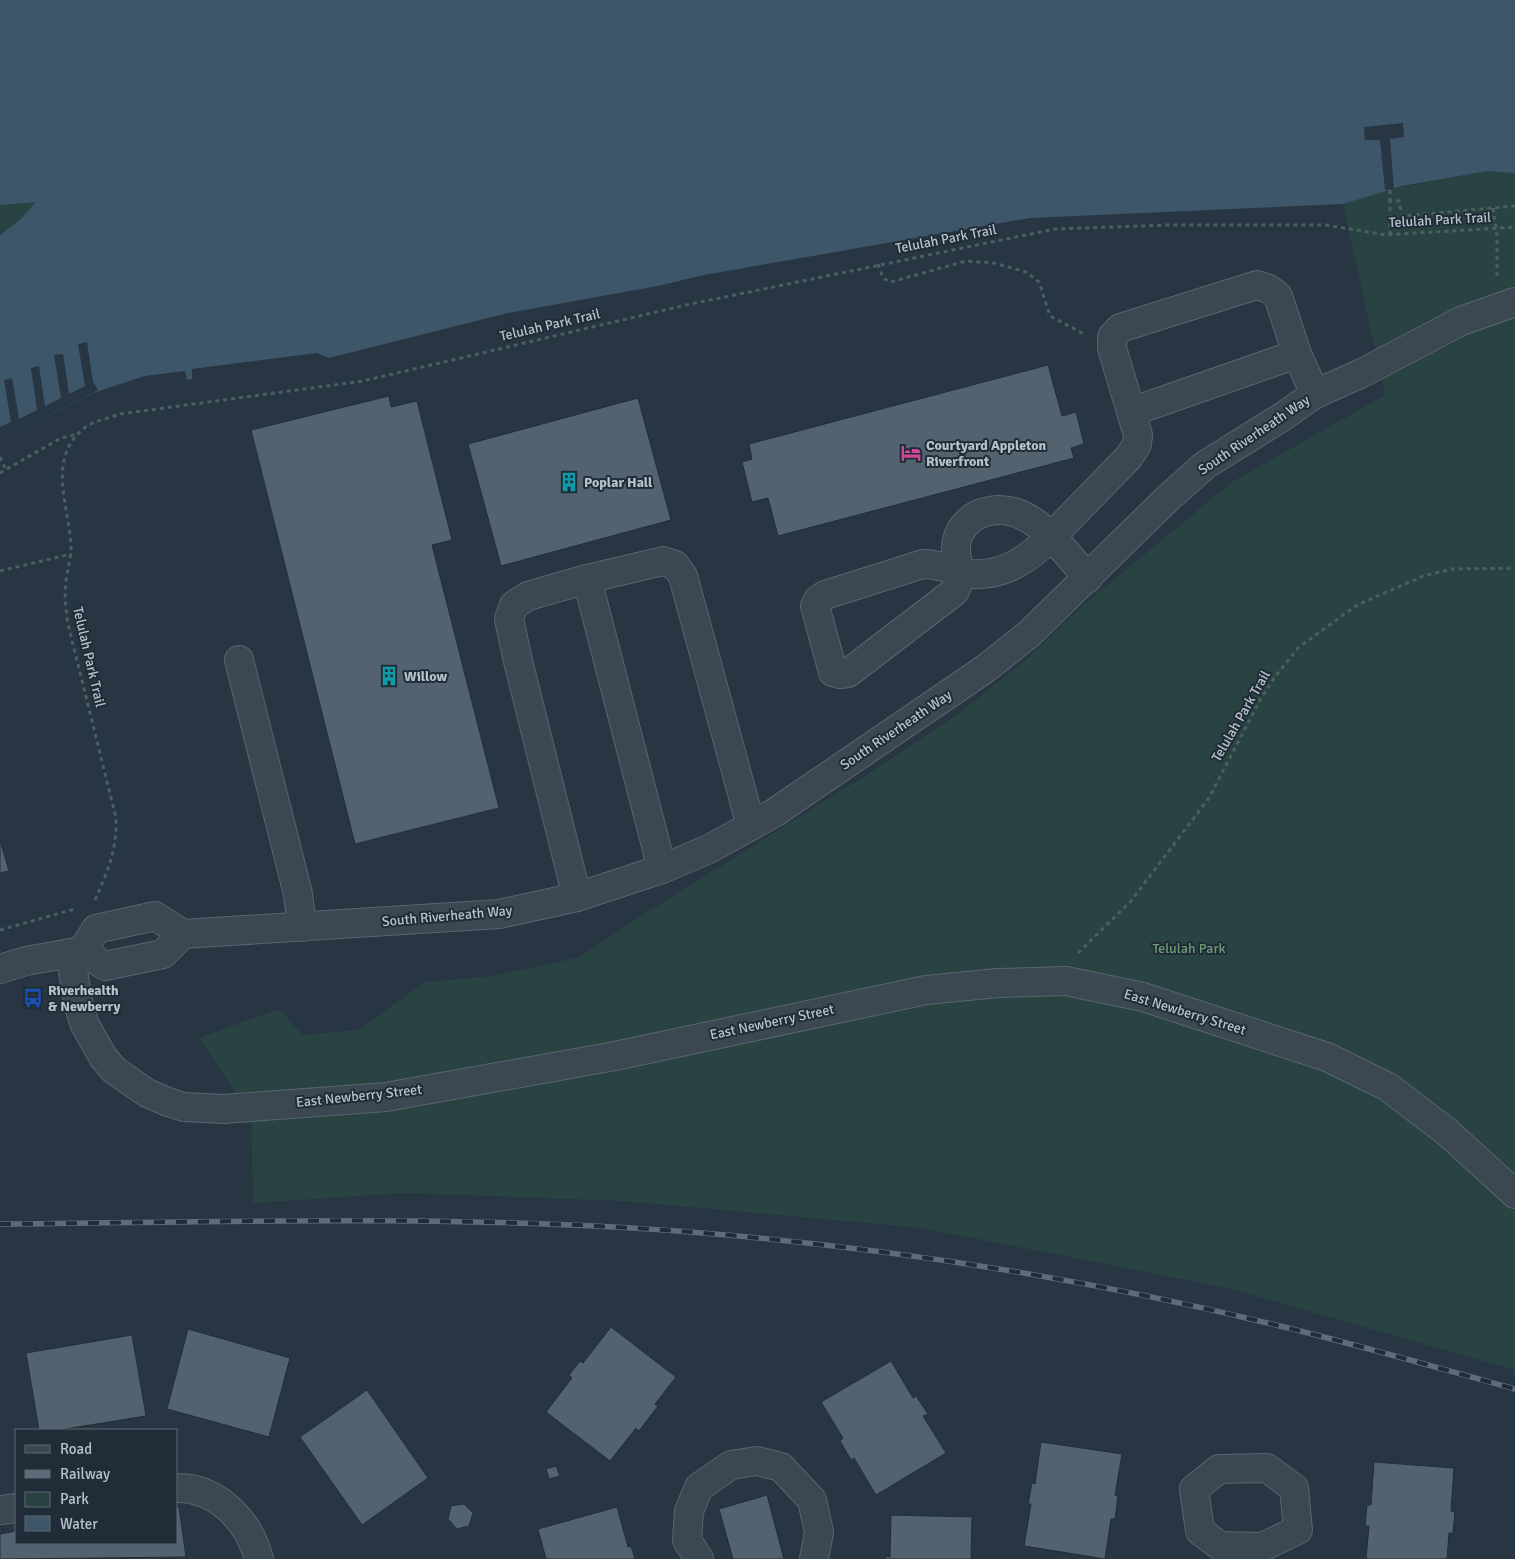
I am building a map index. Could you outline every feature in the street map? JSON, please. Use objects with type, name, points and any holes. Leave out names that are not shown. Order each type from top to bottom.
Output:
[{"type":"street","points":[[1088,578],[1051,537],[1032,520],[1017,512],[1004,509],[979,514],[965,525],[956,541],[960,570],[959,584],[954,592],[848,673],[840,674],[833,672],[815,606],[818,600],[825,594],[923,564],[935,564],[960,570],[972,574],[994,572],[1014,566],[1031,556],[1051,537],[1129,456],[1137,444],[1138,436],[1112,348],[1112,337],[1120,328],[1258,285],[1269,289],[1278,296],[1297,354],[1315,394]]},
{"type":"street","name":"South Riverheath Way","points":[[183,934],[499,914],[577,898],[662,869],[709,849],[774,814],[986,669],[1029,634],[1167,499],[1205,465],[1315,394],[1362,373],[1461,321],[1515,302]]},
{"type":"street","points":[[1131,412],[1297,354]]},
{"type":"street","points":[[577,898],[518,662],[509,618],[514,605],[528,596],[587,579],[663,561],[675,565],[683,576],[751,826]]},
{"type":"street","points":[[587,579],[662,869]]},
{"type":"street","points":[[239,660],[298,894],[302,927]]},
{"type":"street","points":[[0,969],[76,952],[96,928],[155,916],[183,934],[164,954],[105,966],[76,952]]},
{"type":"street","name":"East Newberry Street","points":[[76,952],[79,1007],[85,1025],[103,1057],[114,1070],[147,1093],[168,1102],[184,1107],[224,1109],[386,1096],[615,1056],[926,990],[1066,981],[1143,997],[1327,1057],[1388,1087],[1447,1132],[1515,1194]]},
{"type":"street","points":[[699,1559],[687,1540],[689,1511],[699,1487],[730,1465],[757,1461],[781,1467],[812,1500],[819,1532],[814,1559]]},
{"type":"street","points":[[178,1488],[185,1487],[219,1499],[241,1520],[257,1549],[259,1559]]},
{"type":"street","points":[[0,1510],[15,1508]]},
{"type":"path","points":[[1390,190],[1390,235]]},
{"type":"path","points":[[1390,200],[1399,201],[1402,216],[1515,206]]},
{"type":"path","points":[[1493,208],[1496,228],[1496,261]]},
{"type":"path","name":"Telulah Park Trail","points":[[92,905],[112,860],[117,839],[116,818],[68,624],[65,598],[71,554],[65,511],[63,462],[70,445],[88,425],[120,414],[362,381],[686,305],[1055,228],[1326,224],[1390,235],[1515,226]]},
{"type":"path","points":[[878,264],[883,278],[891,282],[966,261],[994,263],[1026,272],[1039,282],[1050,316],[1112,348]]},
{"type":"path","points":[[0,473],[60,438],[79,434]]},
{"type":"path","points":[[0,457],[6,470]]},
{"type":"path","points":[[0,571],[71,554]]},
{"type":"path","name":"Telulah Park Trail","points":[[1074,957],[1131,900],[1208,798],[1253,712],[1277,674],[1299,647],[1357,605],[1423,576],[1452,569],[1515,568]]},
{"type":"path","points":[[0,930],[78,908]]},
{"type":"green space","name":"Telulah Park","points":[[1488,171],[1515,173],[1515,1370],[1232,1289],[922,1228],[622,1201],[405,1193],[253,1203],[251,1115],[199,1038],[279,1009],[303,1035],[358,1030],[425,982],[493,976],[580,957],[633,921],[871,772],[951,719],[1021,664],[1081,607],[1232,482],[1385,395],[1343,204],[1385,190]]},
{"type":"green space","points":[[59,197],[0,247],[0,205]]},
{"type":"water","points":[[0,0],[1515,0],[1515,173],[1488,171],[1402,186],[1343,204],[1030,218],[704,275],[658,286],[508,313],[329,358],[317,353],[192,369],[192,379],[187,380],[185,371],[145,376],[93,393],[0,440],[0,235],[20,220],[36,202],[0,205]]},
{"type":"pier","points":[[1403,123],[1404,137],[1390,139],[1394,189],[1385,190],[1380,140],[1365,140],[1364,127]]},
{"type":"pier","points":[[87,342],[93,382],[98,390],[0,440],[0,427],[11,422],[4,380],[12,378],[19,419],[37,410],[31,368],[39,366],[45,406],[61,398],[54,355],[63,354],[69,394],[85,386],[78,344]]},
{"type":"building","name":"Courtyard Appleton Riverfront","points":[[1048,365],[1062,416],[1076,412],[1084,444],[1071,448],[1074,458],[778,536],[768,498],[752,502],[742,462],[752,459],[749,444]]},
{"type":"building","name":"Willow","points":[[389,396],[391,407],[417,401],[452,540],[432,545],[499,808],[355,844],[251,430]]},
{"type":"building","name":"Poplar Hall","points":[[638,398],[671,520],[501,566],[468,444]]},
{"type":"building","points":[[0,840],[9,871],[0,873]]},
{"type":"building","points":[[611,1327],[676,1377],[655,1404],[658,1406],[639,1431],[636,1428],[610,1461],[546,1412],[572,1378],[569,1375],[580,1361],[583,1363]]},
{"type":"building","points":[[188,1329],[290,1358],[269,1437],[167,1409]]},
{"type":"building","points":[[132,1335],[146,1416],[65,1429],[39,1429],[26,1353]]},
{"type":"building","points":[[891,1361],[913,1398],[916,1396],[928,1414],[923,1416],[946,1453],[876,1495],[854,1458],[851,1460],[840,1441],[843,1438],[821,1402]]},
{"type":"building","points":[[367,1390],[428,1478],[362,1525],[300,1437]]},
{"type":"building","points":[[1041,1442],[1122,1454],[1115,1495],[1118,1496],[1115,1519],[1111,1519],[1105,1559],[1024,1546],[1031,1504],[1028,1504],[1032,1483],[1035,1484]]},
{"type":"building","points":[[1374,1462],[1454,1468],[1451,1511],[1455,1512],[1453,1533],[1449,1533],[1447,1559],[1366,1559],[1369,1526],[1365,1526],[1367,1505],[1371,1505]]},
{"type":"building","points":[[556,1466],[560,1476],[549,1479],[546,1469]]},
{"type":"building","points":[[767,1495],[784,1559],[733,1559],[719,1509]]},
{"type":"building","points":[[464,1504],[473,1513],[469,1526],[457,1529],[448,1519],[451,1506]]},
{"type":"building","points":[[178,1507],[186,1557],[0,1559],[0,1534],[15,1531],[15,1544],[178,1544]]},
{"type":"building","points":[[617,1507],[628,1547],[631,1546],[635,1559],[546,1559],[538,1529]]},
{"type":"building","points":[[891,1515],[972,1517],[971,1558],[975,1559],[886,1559],[886,1556],[890,1557]]},
{"type":"railway","points":[[0,1224],[277,1221],[554,1224],[646,1229],[807,1243],[945,1261],[1082,1283],[1217,1311],[1313,1334],[1515,1389]]},
{"type":"place","name":"Courtyard Appleton Riverfront","points":[[911,453]]},
{"type":"place","name":"Poplar Hall","points":[[569,482]]},
{"type":"place","name":"Willow","points":[[389,676]]},
{"type":"place","name":"Riverhealth & Newberry","points":[[33,998]]}]
